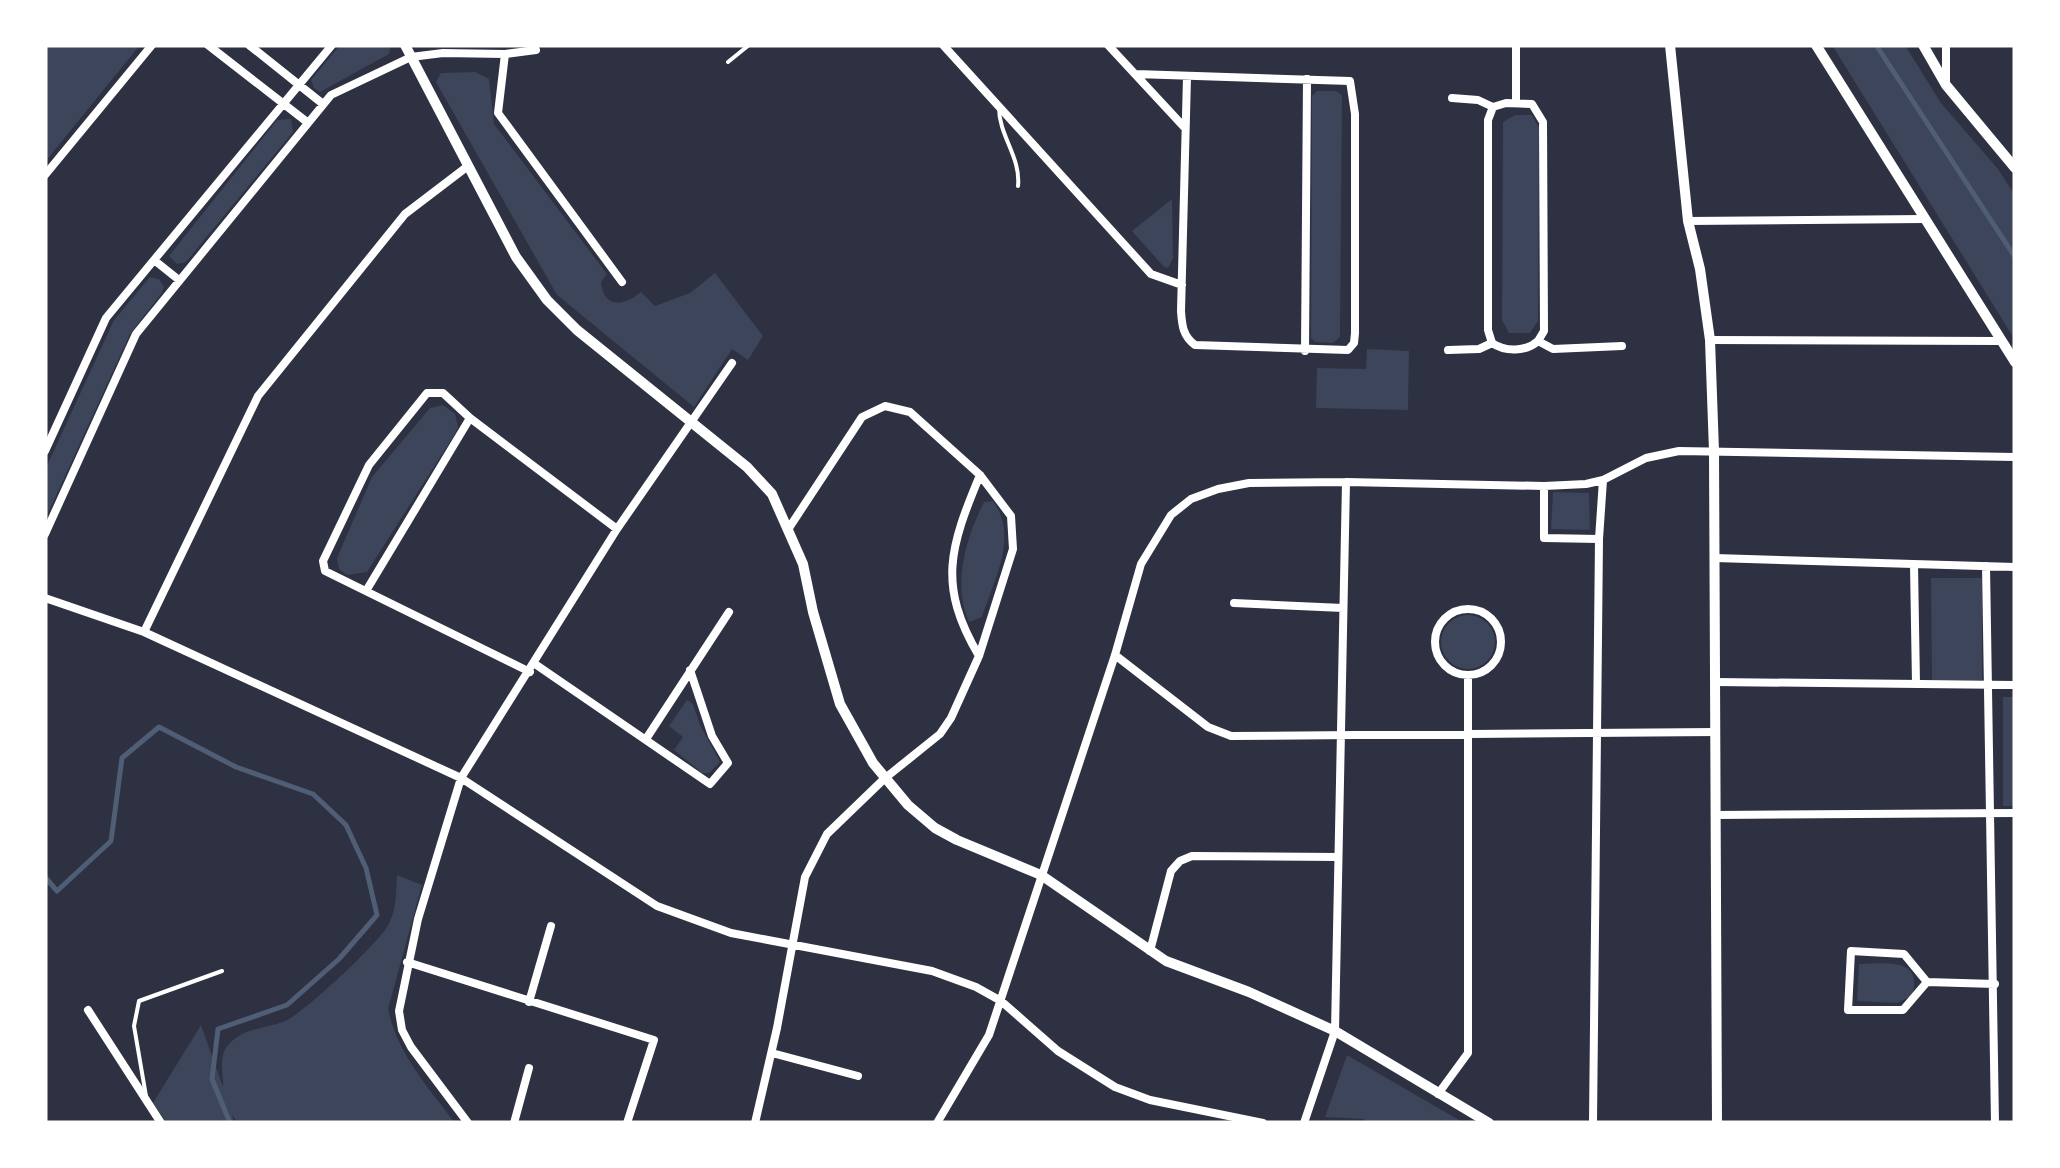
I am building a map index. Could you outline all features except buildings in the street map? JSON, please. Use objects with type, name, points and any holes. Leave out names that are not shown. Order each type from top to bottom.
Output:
[{"type":"street","points":[[45,175],[152,45]]},
{"type":"street","points":[[208,45],[308,122]]},
{"type":"street","points":[[250,45],[322,104]]},
{"type":"street","points":[[45,451],[106,318],[332,45]]},
{"type":"street","points":[[405,45],[516,257],[547,300],[576,330],[692,420],[760,480],[790,528],[803,564],[840,704],[884,779],[908,805],[935,828],[1041,875],[1150,952],[1182,969],[1249,992],[1335,1031],[1489,1123]]},
{"type":"street","points":[[942,45],[1151,274],[1182,285]]},
{"type":"street","points":[[1108,45],[1185,128]]},
{"type":"street","points":[[1118,45],[1118,56]]},
{"type":"street","points":[[1516,45],[1516,102]]},
{"type":"street","points":[[1670,45],[1688,221],[1700,269],[1710,340],[1715,558],[1717,1123]]},
{"type":"street","points":[[1816,45],[2015,362]]},
{"type":"street","points":[[1923,45],[1946,86],[2015,168]]},
{"type":"street","points":[[1946,45],[1946,86]]},
{"type":"street","points":[[45,534],[136,334],[331,95],[411,57],[536,50]]},
{"type":"street","points":[[505,54],[498,113],[622,282]]},
{"type":"street","points":[[1136,74],[1350,81],[1355,114],[1355,333],[1348,350],[1194,345],[1187,340],[1182,328],[1187,77]]},
{"type":"street","points":[[1305,351],[1307,79]]},
{"type":"street","points":[[1452,98],[1478,100],[1493,107],[1516,102],[1532,104],[1543,122],[1544,331],[1538,342],[1527,348],[1501,348],[1492,343],[1488,330],[1488,120],[1493,107]]},
{"type":"street","points":[[144,632],[258,396],[405,214],[468,166]]},
{"type":"street","points":[[1688,221],[1925,219]]},
{"type":"street","points":[[154,260],[179,280]]},
{"type":"street","points":[[1710,340],[2002,341]]},
{"type":"street","points":[[1538,342],[1553,349],[1622,346]]},
{"type":"street","points":[[1448,350],[1479,349],[1492,343]]},
{"type":"street","points":[[468,1123],[410,1047],[399,1011],[407,962],[461,778],[618,529],[732,363]]},
{"type":"street","points":[[618,529],[470,418],[443,392],[427,393],[368,465],[322,567],[325,572],[533,668],[646,738],[710,784],[728,763],[712,736],[690,670]]},
{"type":"street","points":[[755,1123],[805,877],[827,834],[884,779],[940,734],[951,718],[979,656],[1014,538],[1006,507],[980,475],[910,412],[894,406],[876,407],[862,417],[790,528]]},
{"type":"street","points":[[366,591],[470,418]]},
{"type":"street","points":[[937,1123],[989,1035],[1141,564],[1171,515],[1191,499],[1218,488],[1249,483],[1544,486],[1604,480],[1631,464],[1661,454],[2015,458]]},
{"type":"street","points":[[979,656],[961,626],[951,578],[958,528],[980,475]]},
{"type":"street","points":[[1593,1123],[1599,539],[1604,480]]},
{"type":"street","points":[[1304,1123],[1335,1031],[1346,482]]},
{"type":"street","points":[[1544,486],[1544,538],[1599,539]]},
{"type":"street","points":[[1715,558],[2015,567]]},
{"type":"street","points":[[1914,565],[1916,684]]},
{"type":"street","points":[[1986,566],[1995,1123]]},
{"type":"street","points":[[45,598],[144,632],[461,778],[657,906],[732,933],[932,970],[1000,1001],[1058,1051],[1114,1087],[1150,1100],[1264,1123]]},
{"type":"street","points":[[1234,603],[1343,608]]},
{"type":"street","points":[[1469,608],[1490,617],[1501,636],[1501,648],[1489,668],[1468,675],[1456,673],[1439,658],[1435,636],[1447,616],[1469,608]]},
{"type":"street","points":[[646,738],[729,612]]},
{"type":"street","points":[[1115,654],[1216,732],[1238,736],[1716,732]]},
{"type":"street","points":[[1438,1094],[1468,1052],[1468,675]]},
{"type":"street","points":[[1716,682],[2015,685]]},
{"type":"street","points":[[1716,815],[2015,814]]},
{"type":"street","points":[[1150,952],[1171,871],[1180,861],[1192,856],[1338,858]]},
{"type":"street","points":[[529,1002],[552,926]]},
{"type":"street","points":[[1927,982],[1903,1010],[1848,1010],[1851,952],[1904,954],[1927,982],[1994,984]]},
{"type":"street","points":[[407,962],[654,1040],[627,1123]]},
{"type":"street","points":[[88,1010],[161,1123]]},
{"type":"street","points":[[772,1053],[858,1076]]},
{"type":"street","points":[[514,1123],[529,1068]]},
{"type":"lane","points":[[728,62],[750,45]]},
{"type":"lane","points":[[999,108],[1002,130],[1019,169],[1018,186]]},
{"type":"lane","points":[[146,1099],[134,1026],[139,1001],[222,971]]},
{"type":"shaded area","points":[[45,45],[140,45],[45,162]]},
{"type":"shaded area","points":[[340,45],[391,45],[389,54],[320,92],[311,80]]},
{"type":"shaded area","points":[[1832,45],[1905,45],[1941,103],[1998,169],[2015,195],[2015,340]]},
{"type":"shaded area","points":[[475,72],[489,79],[494,124],[607,274],[601,282],[610,301],[628,300],[641,292],[655,306],[690,293],[715,273],[763,336],[748,360],[732,349],[694,407],[557,295],[436,82],[441,73]]},
{"type":"shaded area","points":[[1317,91],[1336,91],[1342,95],[1340,337],[1333,343],[1315,342],[1311,338],[1312,96]]},
{"type":"shaded area","points":[[1515,115],[1532,115],[1539,128],[1538,321],[1530,333],[1509,333],[1502,320],[1503,122]]},
{"type":"shaded area","points":[[291,119],[293,132],[186,262],[177,264],[169,256],[277,120]]},
{"type":"shaded area","points":[[1172,199],[1173,258],[1168,268],[1132,231]]},
{"type":"shaded area","points":[[150,277],[159,279],[164,287],[161,294],[130,334],[45,520],[45,470],[114,320]]},
{"type":"shaded area","points":[[1367,349],[1409,351],[1408,410],[1316,408],[1317,368],[1366,369]]},
{"type":"shaded area","points":[[443,405],[455,414],[458,427],[453,437],[367,572],[347,575],[339,569],[337,558],[372,477],[430,408]]},
{"type":"shaded area","points":[[1553,492],[1589,493],[1590,530],[1551,529]]},
{"type":"shaded area","points":[[993,501],[1004,529],[1002,559],[982,617],[969,622],[962,592],[963,561],[984,502]]},
{"type":"shaded area","points":[[1931,578],[1982,578],[1982,680],[1932,680]]},
{"type":"shaded area","points":[[1468,615],[1487,623],[1495,642],[1487,661],[1468,669],[1449,661],[1441,642],[1449,623]]},
{"type":"shaded area","points":[[2003,697],[2015,697],[2015,806],[2003,806]]},
{"type":"shaded area","points":[[687,700],[693,704],[720,762],[709,773],[702,773],[674,750],[683,737],[669,726]]},
{"type":"shaded area","points":[[397,875],[422,885],[388,1009],[406,1056],[455,1123],[238,1123],[232,1115],[234,1123],[167,1123],[153,1103],[201,1025],[223,1087],[222,1059],[229,1044],[242,1034],[294,1015],[339,978],[380,936],[393,915]]},
{"type":"shaded area","points":[[1859,964],[1907,968],[1914,983],[1912,996],[1897,1003],[1857,1001]]},
{"type":"shaded area","points":[[1347,1055],[1464,1123],[1371,1123],[1325,1117]]},
{"type":"waterway","points":[[1876,45],[2015,257]]},
{"type":"waterway","points":[[45,877],[57,891],[111,841],[122,758],[159,727],[236,767],[313,794],[346,825],[366,868],[377,915],[339,959],[287,1005],[218,1029],[212,1079],[230,1123]]}]
